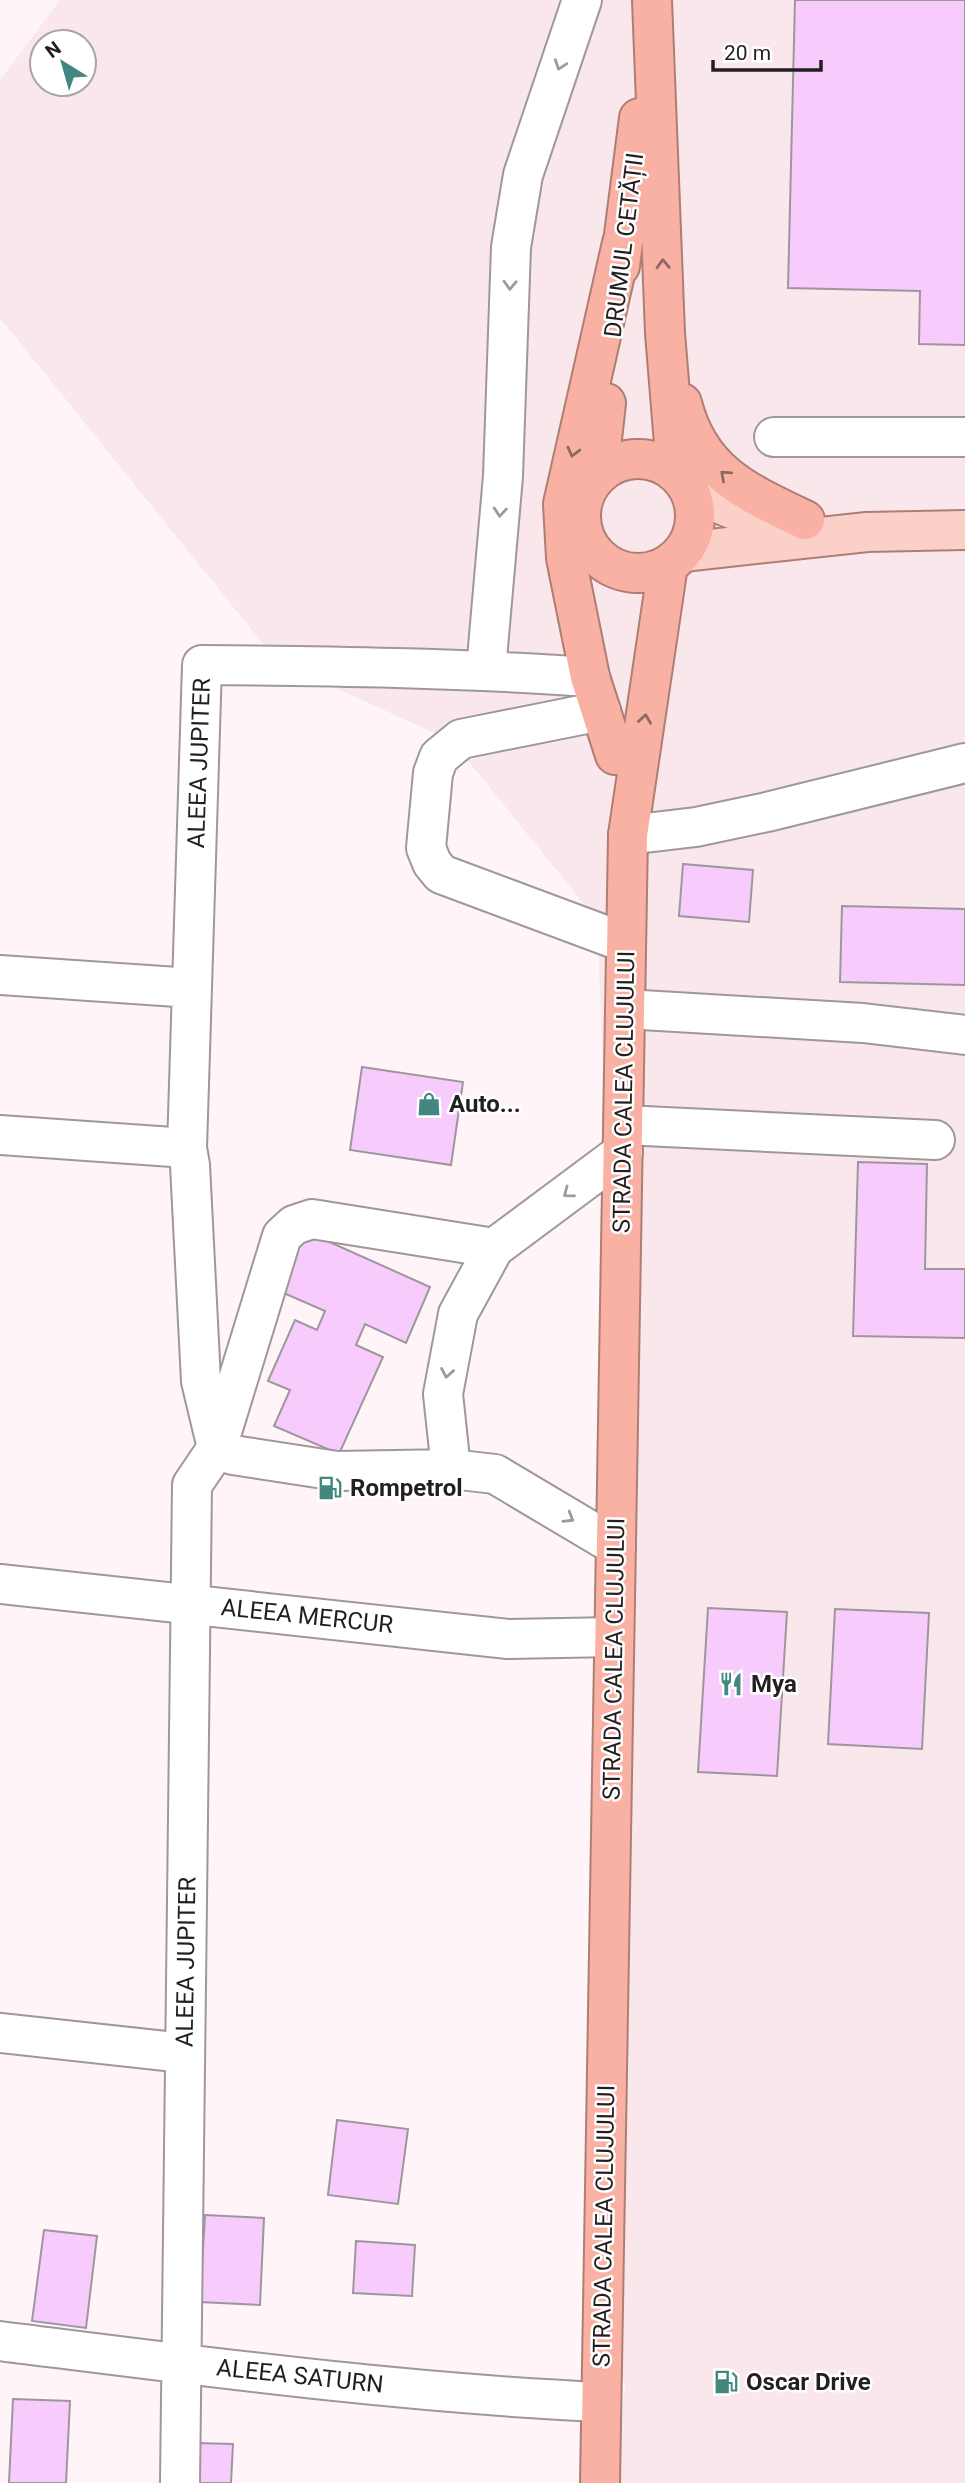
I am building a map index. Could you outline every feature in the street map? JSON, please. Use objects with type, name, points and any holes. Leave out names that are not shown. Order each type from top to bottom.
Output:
[{"type":"highway","name":"DRUMUL CETĂȚII","points":[[598,475],[622,243],[653,7]]},
{"type":"highway","name":"DRUMUL CETĂȚII","points":[[653,7],[665,333],[676,456],[685,484]]},
{"type":"highway","points":[[615,755],[596,694],[566,558],[563,504],[622,243]]},
{"type":"highway","points":[[665,333],[691,429],[708,457],[735,484],[805,520]]},
{"type":"highway","points":[[646,459],[658,461],[685,484],[696,507],[696,523],[692,538],[676,559],[658,570],[634,573],[612,567],[594,552],[581,522],[582,505],[588,489],[598,475],[620,461],[646,459]]},
{"type":"highway","name":"STRADA CALEA CLUJULUI","points":[[594,552],[615,755],[628,835]]},
{"type":"highway","name":"STRADA CALEA CLUJULUI","points":[[600,2483],[628,835],[676,559]]},
{"type":"main road","points":[[685,484],[734,510],[867,532]]},
{"type":"main road","points":[[676,559],[867,532],[965,530]]},
{"type":"street","points":[[486,670],[503,476],[512,247],[523,175],[582,0]]},
{"type":"street","points":[[774,437],[965,437]]},
{"type":"street","name":"ALEEA JUPITER","points":[[217,1448],[201,1381],[188,1156],[202,665],[486,670],[596,694]]},
{"type":"street","points":[[596,694],[461,739],[439,757],[433,773],[426,848],[432,863],[441,874],[626,943]]},
{"type":"street","points":[[628,835],[696,827],[755,815],[965,763]]},
{"type":"street","points":[[0,975],[192,988]]},
{"type":"street","points":[[625,1009],[863,1023],[965,1035]]},
{"type":"street","points":[[0,1135],[188,1156]]},
{"type":"street","points":[[451,1469],[443,1394],[458,1314],[494,1248],[623,1138],[935,1140]]},
{"type":"street","name":"ALEEA JUPITER","points":[[180,2483],[192,1485],[217,1448],[282,1236],[294,1225],[312,1219],[494,1248]]},
{"type":"street","points":[[217,1448],[233,1455],[337,1471],[451,1469],[495,1474],[616,1545]]},
{"type":"street","name":"ALEEA MERCUR","points":[[0,1584],[508,1639],[614,1637]]},
{"type":"street","points":[[0,2033],[184,2053]]},
{"type":"street","name":"ALEEA SATURN","points":[[0,2341],[512,2398],[601,2402]]},
{"type":"shaded area","points":[[60,0],[965,0],[965,2483],[608,2483],[625,2388],[601,2220],[634,1153],[603,1066],[597,920],[452,741],[333,687],[293,681],[0,318],[0,80],[28,43],[28,98],[98,98],[98,28],[39,28]]},
{"type":"building","points":[[795,0],[965,0],[965,345],[919,344],[920,291],[788,288]]},
{"type":"building","points":[[683,864],[753,870],[749,922],[679,916]]},
{"type":"building","points":[[842,906],[965,909],[965,985],[840,982]]},
{"type":"building","points":[[362,1067],[463,1082],[451,1165],[350,1150]]},
{"type":"building","points":[[858,1162],[927,1164],[925,1269],[965,1269],[965,1338],[853,1336]]},
{"type":"building","points":[[305,1231],[430,1287],[406,1343],[365,1324],[356,1345],[383,1357],[339,1454],[274,1426],[290,1390],[268,1381],[295,1320],[317,1330],[325,1311],[279,1291]]},
{"type":"building","points":[[708,1608],[787,1612],[777,1776],[698,1772]]},
{"type":"building","points":[[835,1609],[929,1613],[922,1749],[828,1744]]},
{"type":"building","points":[[337,2120],[408,2129],[398,2204],[328,2195]]},
{"type":"building","points":[[205,2215],[264,2218],[260,2305],[200,2302]]},
{"type":"building","points":[[44,2230],[97,2236],[86,2328],[32,2321]]},
{"type":"building","points":[[356,2241],[415,2245],[412,2296],[353,2293]]},
{"type":"building","points":[[13,2399],[70,2401],[66,2483],[9,2483]]},
{"type":"building","points":[[196,2443],[233,2444],[231,2483],[194,2483]]},
{"type":"place","name":"Auto...","points":[[429,1104]]},
{"type":"place","name":"Rompetrol","points":[[330,1488]]},
{"type":"place","name":"Mya","points":[[731,1684]]},
{"type":"place","name":"Oscar Drive","points":[[726,2382]]}]
